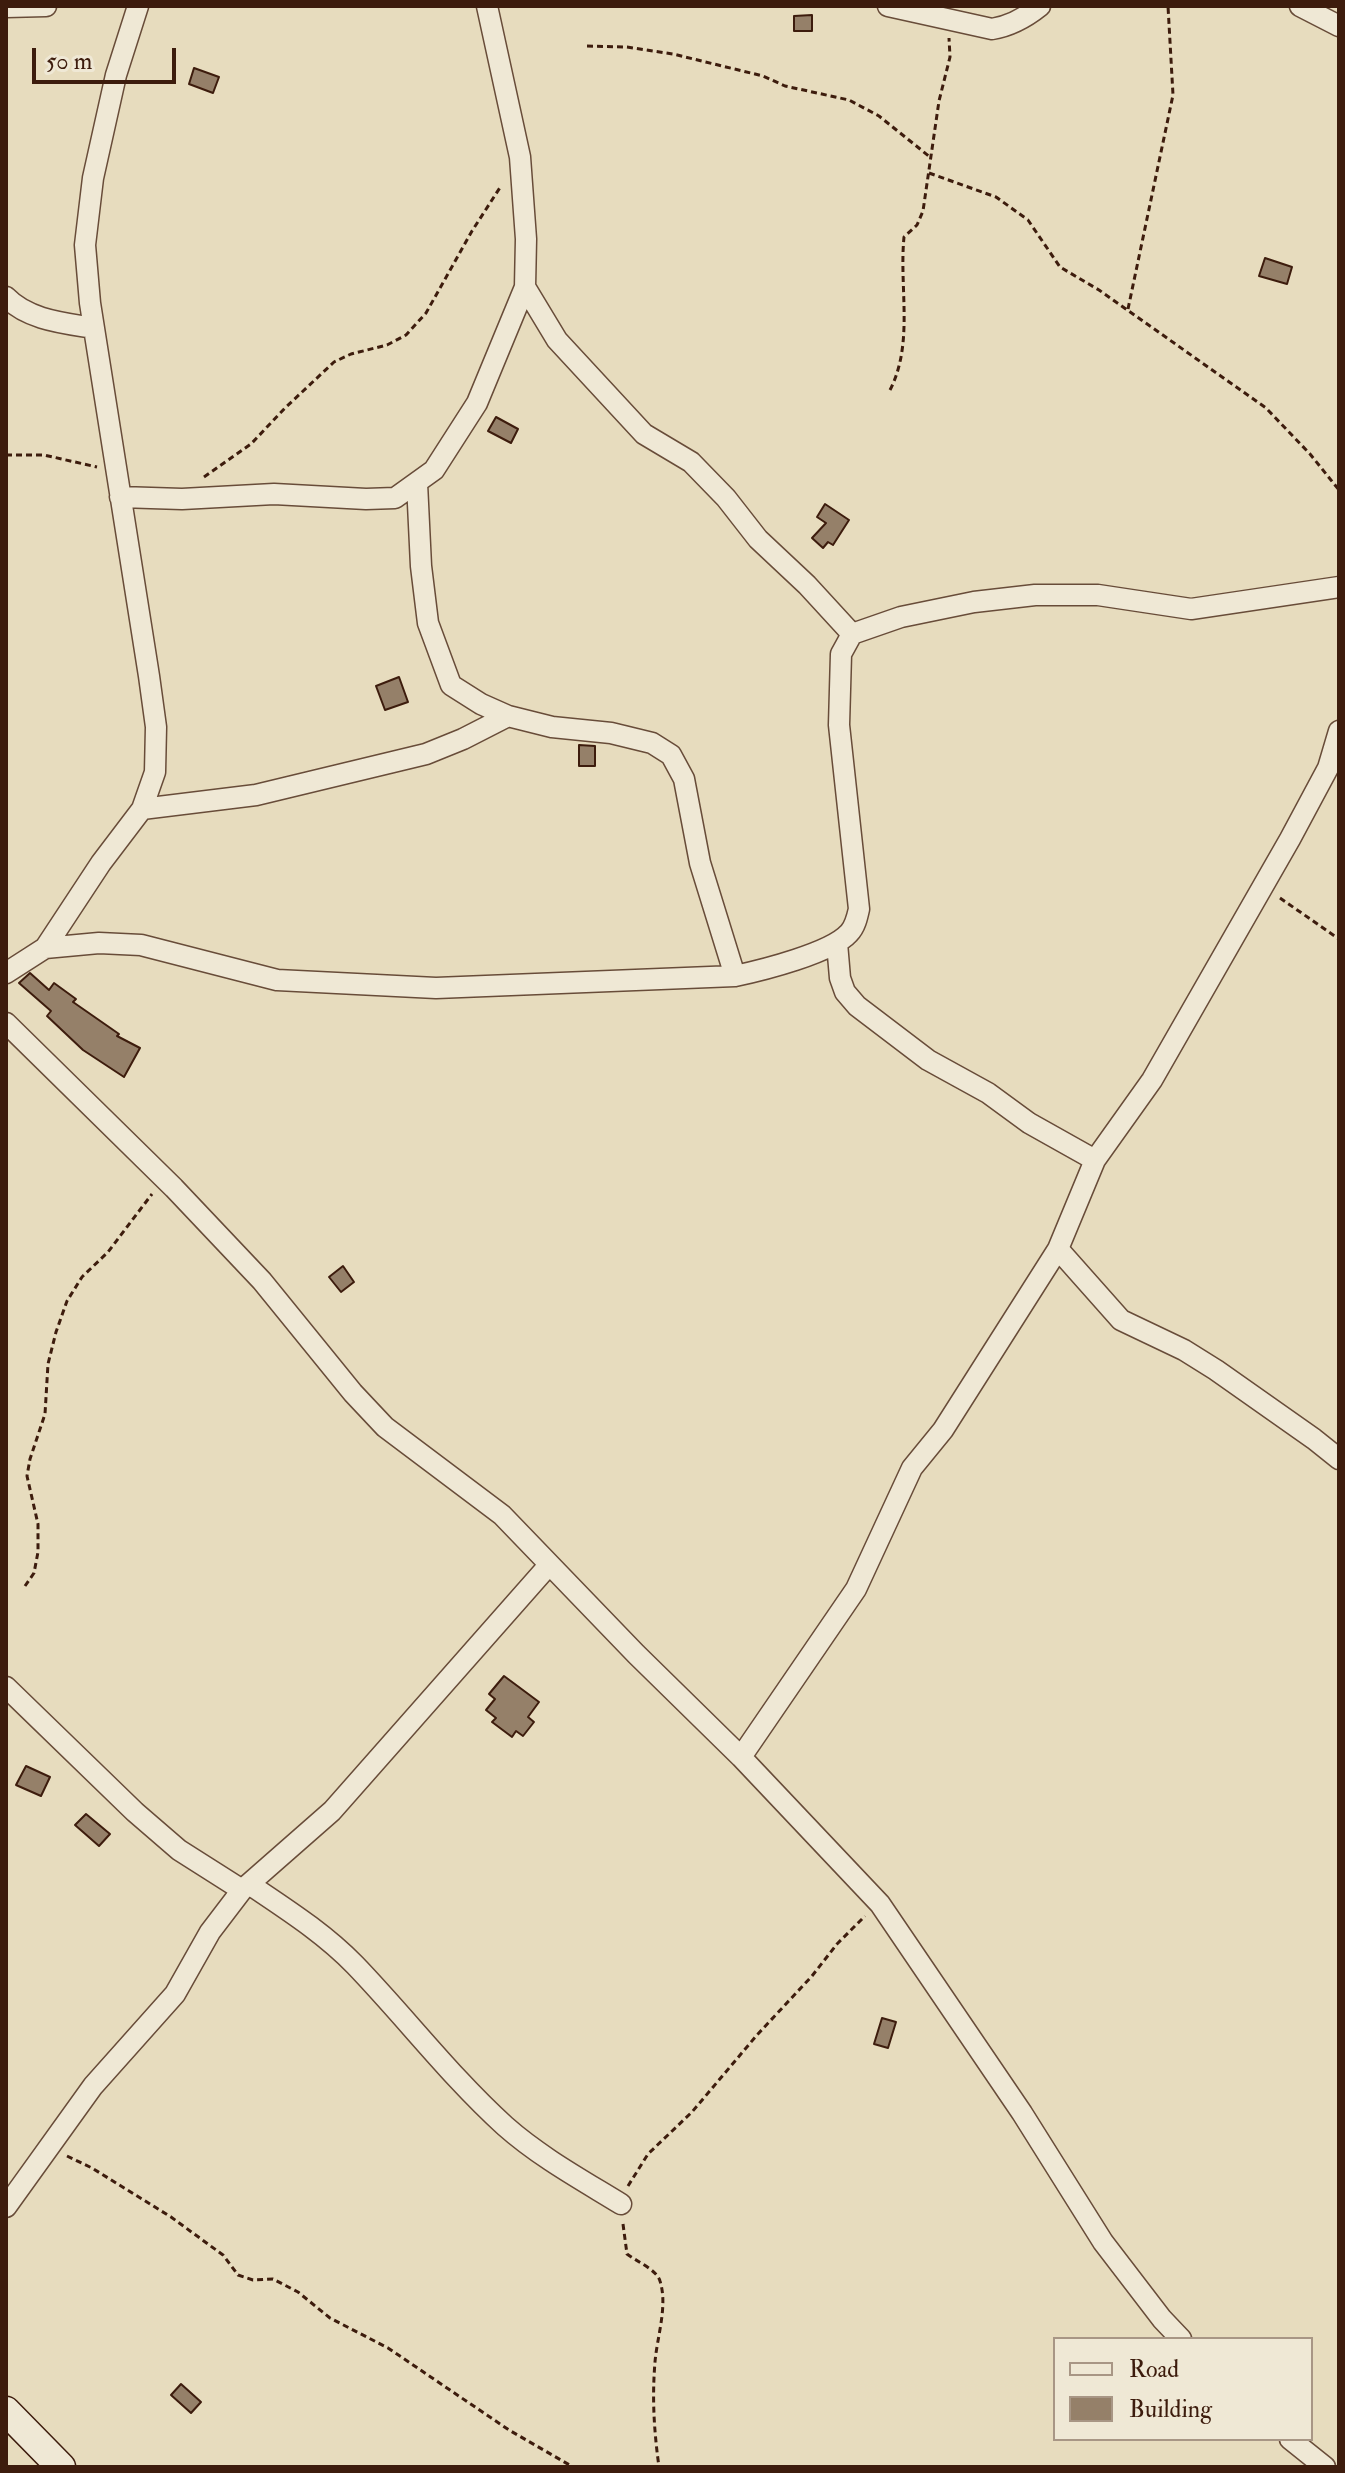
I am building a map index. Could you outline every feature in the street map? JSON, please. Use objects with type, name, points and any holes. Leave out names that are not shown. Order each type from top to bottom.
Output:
[{"type":"street","points":[[6,7],[46,6]]},
{"type":"street","points":[[6,973],[45,948],[101,863],[142,809],[155,772],[156,727],[94,328],[85,245],[93,178],[116,75],[138,6]]},
{"type":"street","points":[[120,497],[182,499],[274,494],[395,498],[434,470],[477,403],[525,287],[526,239],[520,157],[487,6]]},
{"type":"street","points":[[888,6],[992,29],[1023,19],[1040,6]]},
{"type":"street","points":[[1300,6],[1339,26]]},
{"type":"street","points":[[525,287],[557,340],[644,434],[691,462],[726,498],[758,539],[807,585],[852,634]]},
{"type":"street","points":[[6,297],[14,305],[37,316],[94,328]]},
{"type":"street","points":[[417,483],[421,566],[428,623],[451,685],[508,716],[552,727],[624,736],[652,743],[671,755],[684,779],[700,863],[735,976]]},
{"type":"street","points":[[45,948],[99,943],[141,945],[277,980],[436,988],[735,976],[767,969],[837,943],[851,931],[859,909],[839,725],[841,654],[852,634],[901,617],[974,602],[1035,595],[1098,595],[1191,609],[1339,587]]},
{"type":"street","points":[[142,809],[256,795],[426,754],[508,716]]},
{"type":"street","points":[[741,1757],[856,1589],[912,1468],[943,1430],[1058,1249],[1095,1160],[1152,1080],[1263,887],[1328,768],[1339,731]]},
{"type":"street","points":[[837,943],[840,978],[845,992],[857,1006],[928,1060],[988,1093],[1029,1123],[1095,1160]]},
{"type":"street","points":[[6,1023],[262,1281],[353,1393],[385,1427],[502,1515],[741,1757],[880,1904],[1022,2113],[1103,2242],[1179,2337]]},
{"type":"street","points":[[1058,1249],[1121,1320],[1184,1350],[1216,1370],[1339,1459]]},
{"type":"street","points":[[6,2207],[93,2086],[175,1994],[210,1932],[245,1887],[332,1811],[549,1565]]},
{"type":"street","points":[[6,1687],[168,1840],[309,1924],[353,1964],[453,2075],[507,2128],[553,2163],[621,2204]]},
{"type":"street","points":[[6,2411],[61,2467]]},
{"type":"street","points":[[1292,2441],[1325,2467]]},
{"type":"path","points":[[1127,311],[1173,95],[1168,6]]},
{"type":"path","points":[[890,390],[903,346],[904,237],[917,225],[923,211],[939,101],[947,73],[950,46],[941,18]]},
{"type":"path","points":[[587,46],[627,47],[673,54],[763,76],[785,86],[849,100],[879,116],[931,157]]},
{"type":"path","points":[[182,499],[204,477],[251,444],[334,362],[351,354],[387,345],[406,335],[426,313],[472,231],[520,157]]},
{"type":"path","points":[[929,173],[996,197],[1028,220],[1060,267],[1266,408],[1339,490]]},
{"type":"path","points":[[6,455],[44,455],[116,469]]},
{"type":"path","points":[[1263,887],[1339,939]]},
{"type":"path","points":[[25,1586],[34,1573],[38,1552],[38,1524],[27,1476],[45,1414],[48,1364],[56,1332],[67,1301],[82,1277],[108,1252],[164,1179]]},
{"type":"path","points":[[659,2467],[652,2420],[662,2305],[660,2281],[656,2274],[627,2254],[621,2204],[630,2180],[648,2154],[692,2112],[837,1944],[880,1904]]},
{"type":"path","points":[[49,2148],[92,2168],[171,2217],[223,2255],[238,2275],[253,2280],[273,2279],[298,2292],[330,2318],[388,2348],[509,2430],[573,2467]]},
{"type":"building","points":[[812,15],[812,31],[794,31],[794,16]]},
{"type":"building","points":[[194,68],[219,77],[213,93],[189,84]]},
{"type":"building","points":[[1265,258],[1292,267],[1287,284],[1259,276]]},
{"type":"building","points":[[496,417],[518,429],[511,443],[488,431]]},
{"type":"building","points":[[825,504],[849,520],[833,545],[828,542],[823,548],[812,538],[826,523],[817,517]]},
{"type":"building","points":[[399,677],[408,702],[385,710],[376,686]]},
{"type":"building","points":[[579,745],[595,746],[595,766],[579,766]]},
{"type":"building","points":[[30,973],[49,990],[54,983],[76,999],[73,1002],[119,1034],[117,1036],[140,1048],[124,1077],[83,1050],[47,1016],[51,1011],[19,983]]},
{"type":"building","points":[[343,1266],[354,1282],[341,1292],[329,1277]]},
{"type":"building","points":[[504,1676],[539,1702],[528,1717],[534,1722],[523,1736],[516,1731],[512,1737],[492,1722],[496,1718],[486,1710],[495,1699],[489,1694]]},
{"type":"building","points":[[26,1766],[50,1777],[41,1796],[16,1785]]},
{"type":"building","points":[[86,1814],[110,1834],[99,1846],[75,1825]]},
{"type":"building","points":[[882,2018],[896,2022],[888,2048],[874,2044]]},
{"type":"building","points":[[181,2384],[201,2402],[191,2413],[171,2395]]}]
